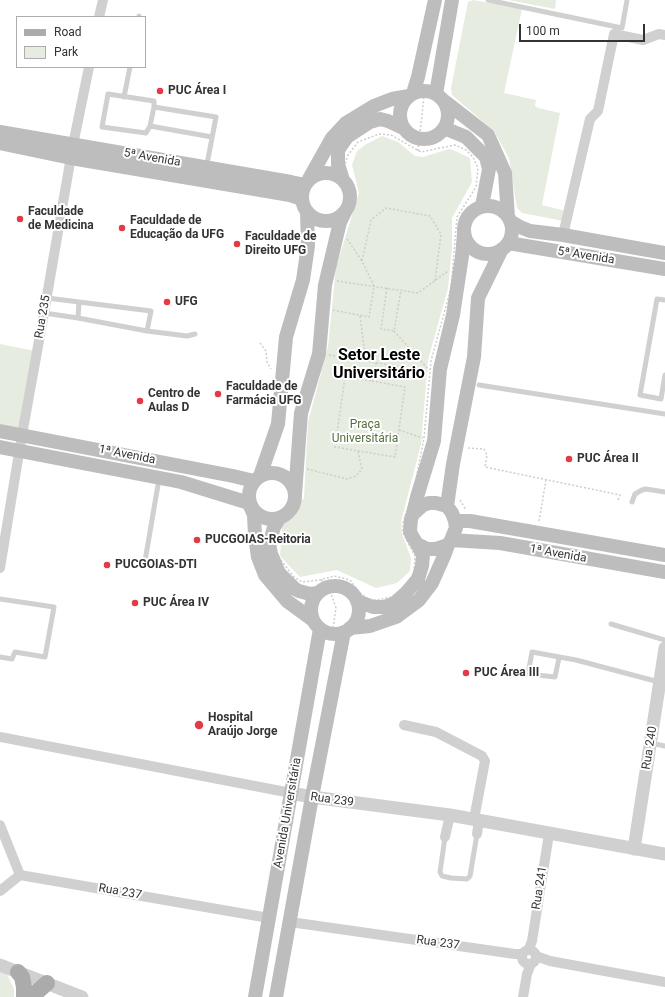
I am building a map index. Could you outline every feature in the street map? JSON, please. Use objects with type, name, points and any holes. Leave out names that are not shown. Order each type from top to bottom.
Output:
[{"type":"main road","points":[[434,0],[418,77],[411,95],[404,102],[401,108],[400,115],[404,128],[408,133],[420,140],[437,135],[444,128],[447,119],[447,109],[439,97],[452,0]]},
{"type":"main road","points":[[357,602],[373,607],[384,607],[394,603],[405,594],[418,579],[422,566],[423,555],[410,531],[411,519],[423,505],[436,503],[447,506],[456,521],[456,528],[432,583],[419,600],[396,617],[370,626],[330,634],[287,601],[265,575],[258,557],[254,514],[249,503],[248,495],[250,488],[257,479],[278,424],[286,337],[304,274],[308,246],[305,188],[332,138],[346,123],[374,106],[392,99],[425,91],[439,97],[488,135],[505,173],[512,231],[478,298],[474,357],[453,464],[447,506]]},
{"type":"main road","points":[[249,503],[258,515],[264,519],[272,520],[279,519],[286,515],[291,510],[295,502],[301,413],[319,354],[325,285],[340,222],[350,199],[347,186],[343,180],[338,164],[338,150],[347,137],[370,122],[380,120],[388,121],[404,128]]},
{"type":"main road","points":[[444,128],[466,137],[486,157],[489,169],[482,206]]},
{"type":"main road","name":"5ª Avenida","points":[[0,132],[72,151]]},
{"type":"main road","name":"5ª Avenida","points":[[0,143],[72,151],[204,174],[290,195],[305,188]]},
{"type":"main road","points":[[305,188],[316,175],[323,173],[330,173],[343,180]]},
{"type":"main road","points":[[414,514],[417,497],[434,441],[440,369],[453,315],[462,256],[464,233],[463,226],[470,213],[482,206],[490,205],[497,207],[510,219]]},
{"type":"main road","points":[[307,212],[312,217],[326,221],[333,220],[345,212]]},
{"type":"main road","name":"5ª Avenida","points":[[510,219],[520,227],[530,231],[563,235],[665,253]]},
{"type":"main road","points":[[464,233],[469,244],[478,252],[486,254],[496,253],[505,246]]},
{"type":"main road","name":"5ª Avenida","points":[[505,246],[665,269]]},
{"type":"main road","name":"1ª Avenida","points":[[0,431],[233,476],[257,479]]},
{"type":"main road","name":"1ª Avenida","points":[[0,447],[181,482],[249,503]]},
{"type":"main road","points":[[257,479],[268,473],[275,473],[283,476],[289,480],[295,494]]},
{"type":"main road","points":[[279,519],[274,527],[269,545],[278,573],[295,589],[310,594],[318,593]]},
{"type":"main road","name":"1ª Avenida","points":[[456,521],[470,521],[665,555]]},
{"type":"main road","points":[[509,545],[512,529]]},
{"type":"main road","points":[[417,544],[427,549],[436,549],[449,542]]},
{"type":"main road","name":"1ª Avenida","points":[[449,542],[500,543],[665,572]]},
{"type":"main road","points":[[316,624],[311,613],[311,606],[314,599],[324,588],[332,586],[340,587],[347,589],[357,602],[358,616],[355,622],[347,630]]},
{"type":"main road","name":"Avenida Universitária","points":[[255,997],[291,793],[316,624]]},
{"type":"main road","name":"Avenida Universitária","points":[[276,997],[312,797],[347,630]]},
{"type":"main road","points":[[18,972],[22,977],[24,997]]},
{"type":"main road","points":[[34,997],[37,992],[47,983]]},
{"type":"street","points":[[99,16],[103,0]]},
{"type":"street","points":[[563,235],[590,120],[598,111],[615,30],[643,40],[659,34],[665,35]]},
{"type":"street","name":"Rua 235","points":[[0,568],[19,450],[72,151],[89,68]]},
{"type":"street","name":"Rua 240","points":[[634,849],[665,648]]},
{"type":"street","points":[[404,725],[436,732],[482,756],[485,761],[476,820],[477,834]]},
{"type":"street","name":"Rua 239","points":[[0,737],[312,797],[450,815],[665,854]]},
{"type":"street","points":[[445,837],[450,815]]},
{"type":"street","points":[[0,891],[20,875],[1,828]]},
{"type":"street","name":"Rua 241","points":[[522,997],[549,834]]},
{"type":"street","name":"Rua 237","points":[[20,875],[269,918]]},
{"type":"street","name":"Rua 237","points":[[290,922],[528,957],[665,982]]},
{"type":"street","points":[[0,965],[82,997]]},
{"type":"lane","points":[[488,0],[615,30],[622,28],[627,0]]},
{"type":"lane","points":[[124,97],[130,68]]},
{"type":"lane","points":[[108,94],[124,97],[154,101],[150,126],[146,133],[102,127],[108,94]]},
{"type":"lane","points":[[154,107],[216,117],[204,174]]},
{"type":"lane","points":[[150,126],[212,137]]},
{"type":"lane","points":[[47,298],[151,311],[147,331]]},
{"type":"lane","points":[[665,300],[657,299],[640,395],[663,399],[665,375]]},
{"type":"lane","points":[[78,318],[79,302]]},
{"type":"lane","points":[[44,313],[147,331],[187,336],[195,334]]},
{"type":"lane","points":[[479,385],[665,414]]},
{"type":"lane","points":[[145,561],[159,478]]},
{"type":"lane","points":[[632,502],[635,494],[642,490],[646,489],[665,492]]},
{"type":"lane","points":[[0,599],[54,607],[44,657],[15,652],[12,659],[0,657]]},
{"type":"lane","points":[[611,624],[665,640]]},
{"type":"lane","points":[[560,658],[555,677],[528,674],[532,652],[576,660],[660,683]]},
{"type":"lane","points":[[650,743],[665,746]]},
{"type":"lane","points":[[445,837],[440,872],[442,876],[467,879],[470,876],[477,834]]},
{"type":"path","points":[[380,134],[391,135],[421,152],[455,145],[466,150],[473,157],[478,168],[476,187],[457,217],[453,268],[451,288],[431,361],[424,438],[415,484],[403,523],[403,533],[415,556],[414,572],[405,586],[391,597],[378,600],[368,598],[360,592],[350,580],[343,578],[334,576],[320,580],[302,582],[291,574],[277,555],[276,532],[281,523],[301,498],[305,423],[325,339],[331,280],[354,195],[344,167],[348,155],[358,142],[380,134]]},
{"type":"path","points":[[362,261],[371,220],[386,208],[430,216],[441,234],[435,281]]},
{"type":"path","points":[[327,309],[360,316],[369,316],[374,286],[362,261],[343,234]]},
{"type":"path","points":[[331,280],[418,293],[453,268]]},
{"type":"path","points":[[387,288],[381,330],[394,331],[430,371]]},
{"type":"path","points":[[394,331],[401,290]]},
{"type":"path","points":[[360,316],[366,361]]},
{"type":"path","points":[[260,343],[266,351],[267,362],[271,368],[271,373]]},
{"type":"path","points":[[322,353],[430,371]]},
{"type":"path","points":[[372,381],[376,363]]},
{"type":"path","points":[[345,377],[405,387],[398,430],[395,457],[335,447],[345,377]]},
{"type":"path","points":[[398,430],[424,438]]},
{"type":"path","points":[[466,448],[484,448],[487,454],[485,467],[620,495],[618,500]]},
{"type":"path","points":[[302,468],[332,474],[347,479],[356,476],[362,469],[358,451]]},
{"type":"path","points":[[537,533],[546,479]]},
{"type":"path","points":[[459,499],[466,510]]},
{"type":"green space","points":[[473,0],[522,9],[504,93],[536,100],[535,106],[538,108],[560,113],[542,205],[566,211],[564,221],[522,213],[517,208],[509,158],[494,131],[452,95],[451,88],[468,2]]},
{"type":"green space","points":[[508,0],[556,0],[555,9]]},
{"type":"green space","name":"Praça Universitária","points":[[382,136],[398,142],[415,156],[423,157],[449,149],[470,158],[472,182],[452,218],[452,248],[448,288],[428,360],[421,444],[401,522],[402,534],[411,558],[410,571],[397,583],[376,588],[337,570],[300,577],[280,556],[282,527],[304,498],[308,422],[328,347],[336,267],[359,193],[352,165],[357,151]]},
{"type":"green space","points":[[0,344],[35,351],[19,428],[0,425]]},
{"type":"green space","points":[[0,971],[7,974],[14,989],[14,997],[0,997]]},
{"type":"place","name":"PUC Área I","points":[[160,91]]},
{"type":"place","name":"Faculdade de Medicina","points":[[20,219]]},
{"type":"place","name":"Faculdade de Educação da UFG","points":[[122,228]]},
{"type":"place","name":"Faculdade de Direito UFG","points":[[237,244]]},
{"type":"place","name":"UFG","points":[[167,302]]},
{"type":"place","name":"Faculdade de Farmácia UFG","points":[[218,394]]},
{"type":"place","name":"Centro de Aulas D","points":[[140,401]]},
{"type":"place","name":"PUC Área II","points":[[569,459]]},
{"type":"place","name":"PUCGOIAS-Reitoria","points":[[197,540]]},
{"type":"place","name":"PUCGOIAS-DTI","points":[[107,565]]},
{"type":"place","name":"PUC Área IV","points":[[135,603]]},
{"type":"place","name":"PUC Área III","points":[[466,673]]},
{"type":"place","name":"Hospital Araújo Jorge","points":[[199,725]]},
{"type":"district","name":"Setor Leste Universitário","points":[[379,365]]}]
